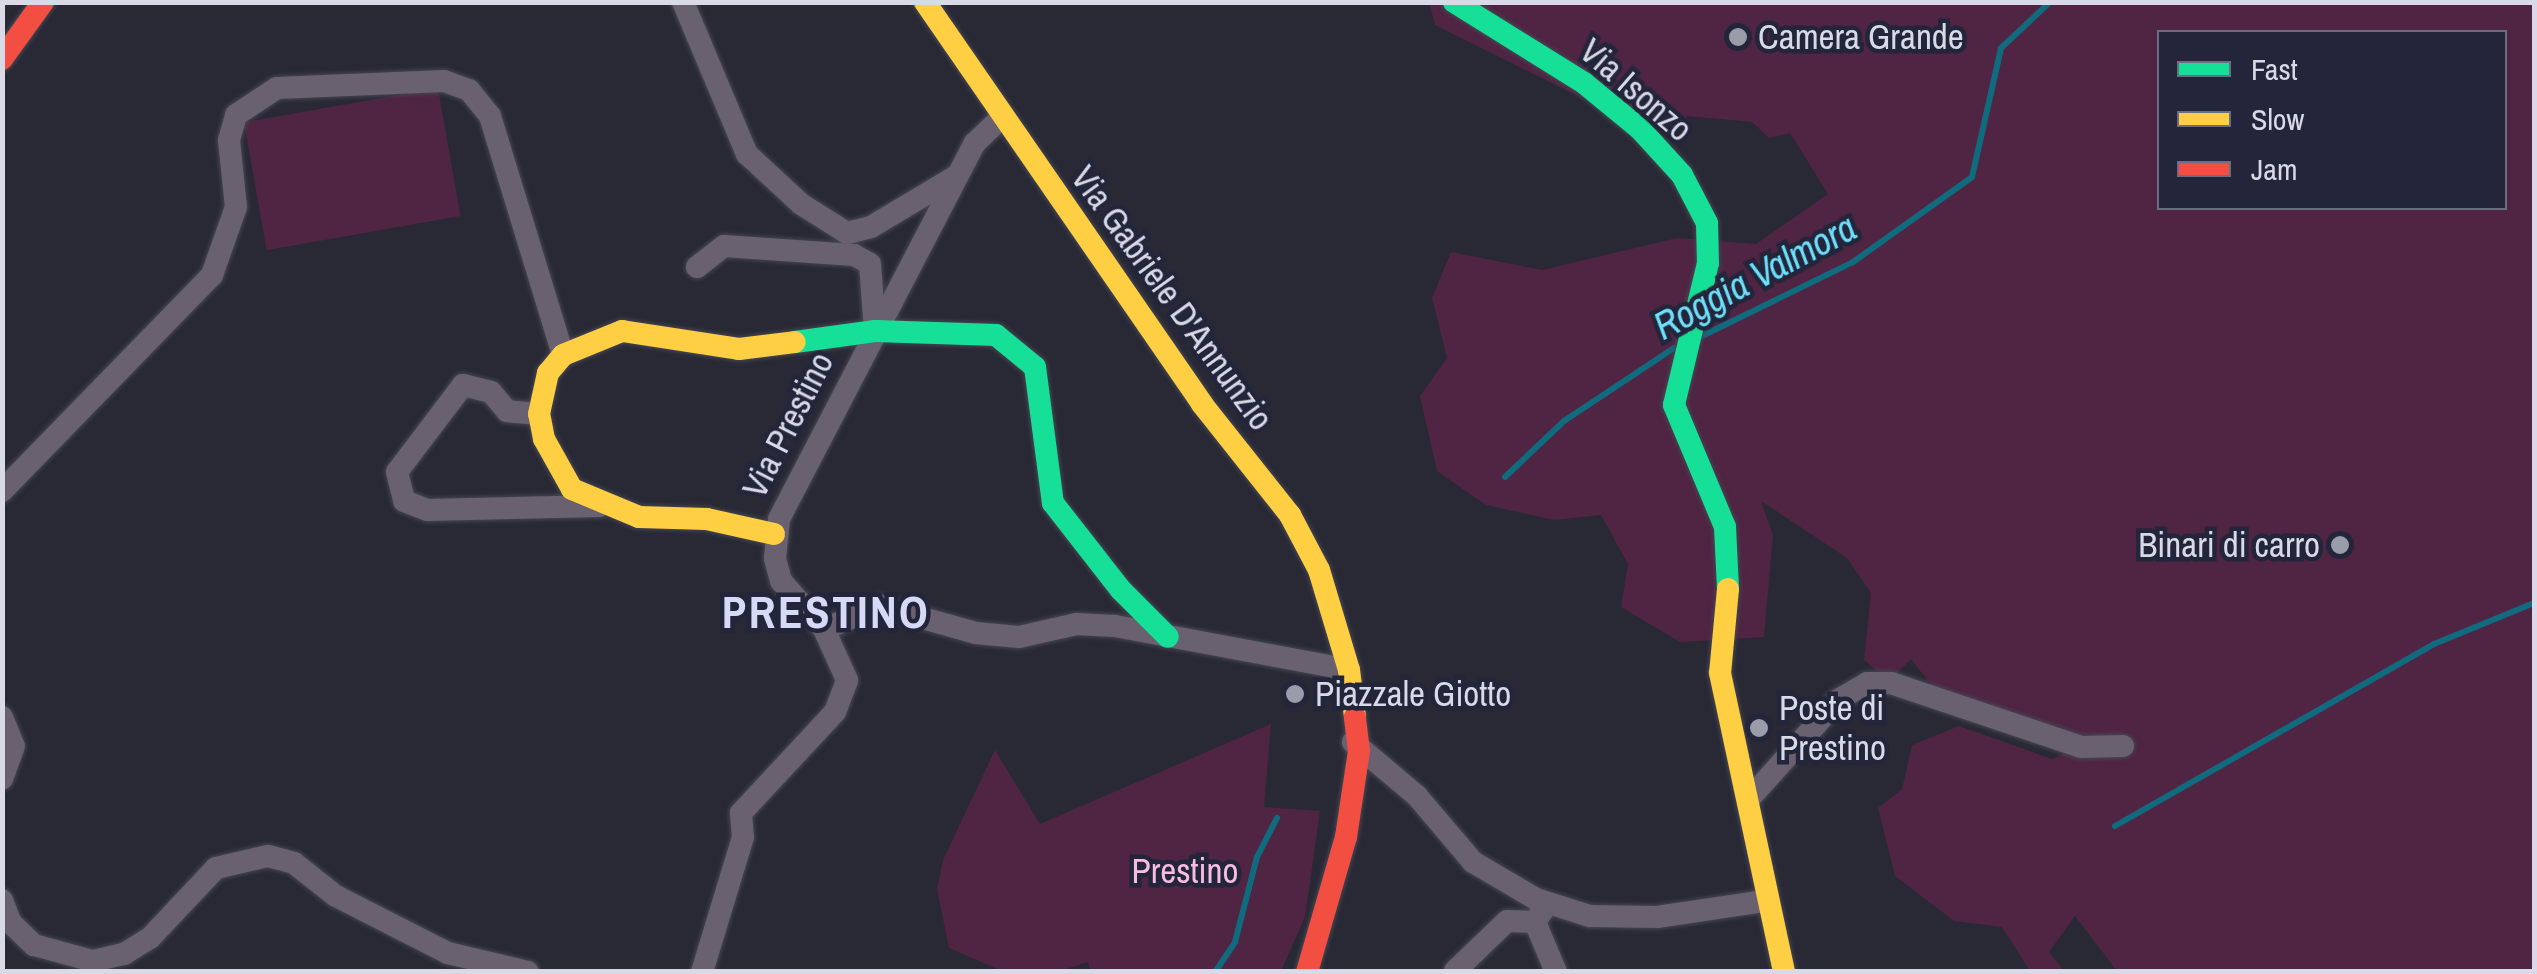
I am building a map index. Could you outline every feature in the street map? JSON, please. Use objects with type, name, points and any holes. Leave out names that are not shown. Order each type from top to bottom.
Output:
[{"type":"main road","points":[[2,59],[43,2]]},
{"type":"main road","name":"Via Gabriele D'Annunzio","points":[[925,2],[1000,119],[1202,404],[1290,515],[1319,570],[1343,644],[1346,670],[1347,710],[1336,866]]},
{"type":"main road","name":"Via Isonzo","points":[[1454,2],[1584,83],[1640,129],[1682,175],[1706,223],[1708,263],[1674,405],[1684,444],[1725,527],[1728,589],[1720,673],[1749,800],[1764,900],[1784,972]]},
{"type":"main road","points":[[774,534],[706,518],[638,518],[603,506],[572,489],[555,465],[539,414],[548,372],[562,355],[622,332],[739,349],[875,331],[973,330],[996,334],[1026,353],[1040,384],[1053,503],[1168,638]]},
{"type":"main road","name":"Via Gabriele D'Annunzio","points":[[1307,972],[1356,787],[1359,751],[1347,710]]},
{"type":"street","points":[[683,2],[748,154],[832,223],[847,232],[871,227],[961,173]]},
{"type":"street","points":[[2,491],[212,275],[236,207],[228,140],[236,115],[277,88],[444,81],[469,90],[490,116],[562,355]]},
{"type":"street","name":"Via Prestino","points":[[702,972],[743,837],[741,814],[844,699],[844,661],[824,629],[780,581],[774,534],[975,143],[1000,119]]},
{"type":"street","points":[[697,267],[724,246],[854,255],[870,264],[875,331]]},
{"type":"street","points":[[539,414],[507,411],[491,392],[463,385],[397,472],[404,501],[427,510],[603,506]]},
{"type":"street","points":[[824,629],[880,606],[976,632],[1019,637],[1076,624],[1346,670]]},
{"type":"street","points":[[1749,800],[1838,700],[1867,682],[1891,682],[2081,747],[2122,746]]},
{"type":"street","points":[[1347,710],[1392,774],[1473,862],[1541,912],[1556,972]]},
{"type":"street","points":[[2,717],[14,746],[2,779]]},
{"type":"street","points":[[1359,751],[1392,774]]},
{"type":"street","points":[[1356,787],[1370,772],[1392,774]]},
{"type":"street","points":[[2,900],[11,924],[34,945],[93,961],[124,954],[150,938],[216,868],[268,856],[294,863],[336,896],[434,947],[528,972]]},
{"type":"street","points":[[1456,971],[1508,921],[1541,912],[1657,917],[1764,900]]},
{"type":"green space","points":[[1429,3],[2534,3],[2534,971],[2117,971],[2075,916],[2049,952],[2064,971],[2030,971],[2002,927],[1954,921],[1895,876],[1878,808],[1902,789],[1912,745],[1959,726],[2052,759],[2101,738],[2052,738],[1936,691],[1911,659],[1889,681],[1864,660],[1871,593],[1847,558],[1761,501],[1773,535],[1764,637],[1680,642],[1621,607],[1628,564],[1601,515],[1554,520],[1486,505],[1437,471],[1420,396],[1447,358],[1432,298],[1451,252],[1542,270],[1677,238],[1756,244],[1828,194],[1790,133],[1769,138],[1752,122],[1687,116],[1681,137],[1586,100],[1435,25]]},
{"type":"green space","points":[[438,88],[461,216],[267,250],[244,122]]},
{"type":"green space","name":"Prestino","points":[[1271,724],[1264,807],[1320,811],[1305,917],[1281,971],[1091,972],[1088,962],[1060,971],[1002,971],[949,948],[937,890],[943,860],[995,750],[1040,824]]},
{"type":"waterway","name":"Roggia Valmora","points":[[1702,336],[1853,262],[1972,177],[2001,48],[2050,2]]},
{"type":"waterway","name":"Roggia Valmora","points":[[1505,477],[1564,421],[1674,348]]},
{"type":"waterway","points":[[2115,826],[2434,644],[2534,603]]},
{"type":"waterway","name":"Roggia Valmora","points":[[1215,972],[1235,942],[1257,857],[1277,818]]},
{"type":"traffic: fast","points":[[1454,2],[1584,83],[1640,129],[1682,175],[1707,223],[1708,263],[1674,405],[1725,527],[1728,589]]},
{"type":"traffic: fast","points":[[795,342],[875,331],[996,335],[1035,367],[1053,503],[1121,590],[1168,637]]},
{"type":"traffic: slow","points":[[925,2],[1202,404],[1290,515],[1319,570],[1349,670],[1355,717]]},
{"type":"traffic: slow","points":[[774,534],[707,519],[639,517],[572,489],[544,439],[539,414],[548,373],[563,355],[622,331],[739,349],[795,342]]},
{"type":"traffic: slow","points":[[1728,589],[1720,673],[1784,972]]},
{"type":"traffic: jam","points":[[2,59],[43,2]]},
{"type":"traffic: jam","points":[[1307,972],[1346,837],[1359,751],[1355,717]]},
{"type":"place","name":"Camera Grande","points":[[1738,37]]},
{"type":"place","name":"Binari di carro","points":[[2340,545]]},
{"type":"place","name":"Piazzale Giotto","points":[[1295,694]]},
{"type":"place","name":"Poste di Prestino","points":[[1759,728]]},
{"type":"district","name":"PRESTINO","points":[[826,612]]}]
